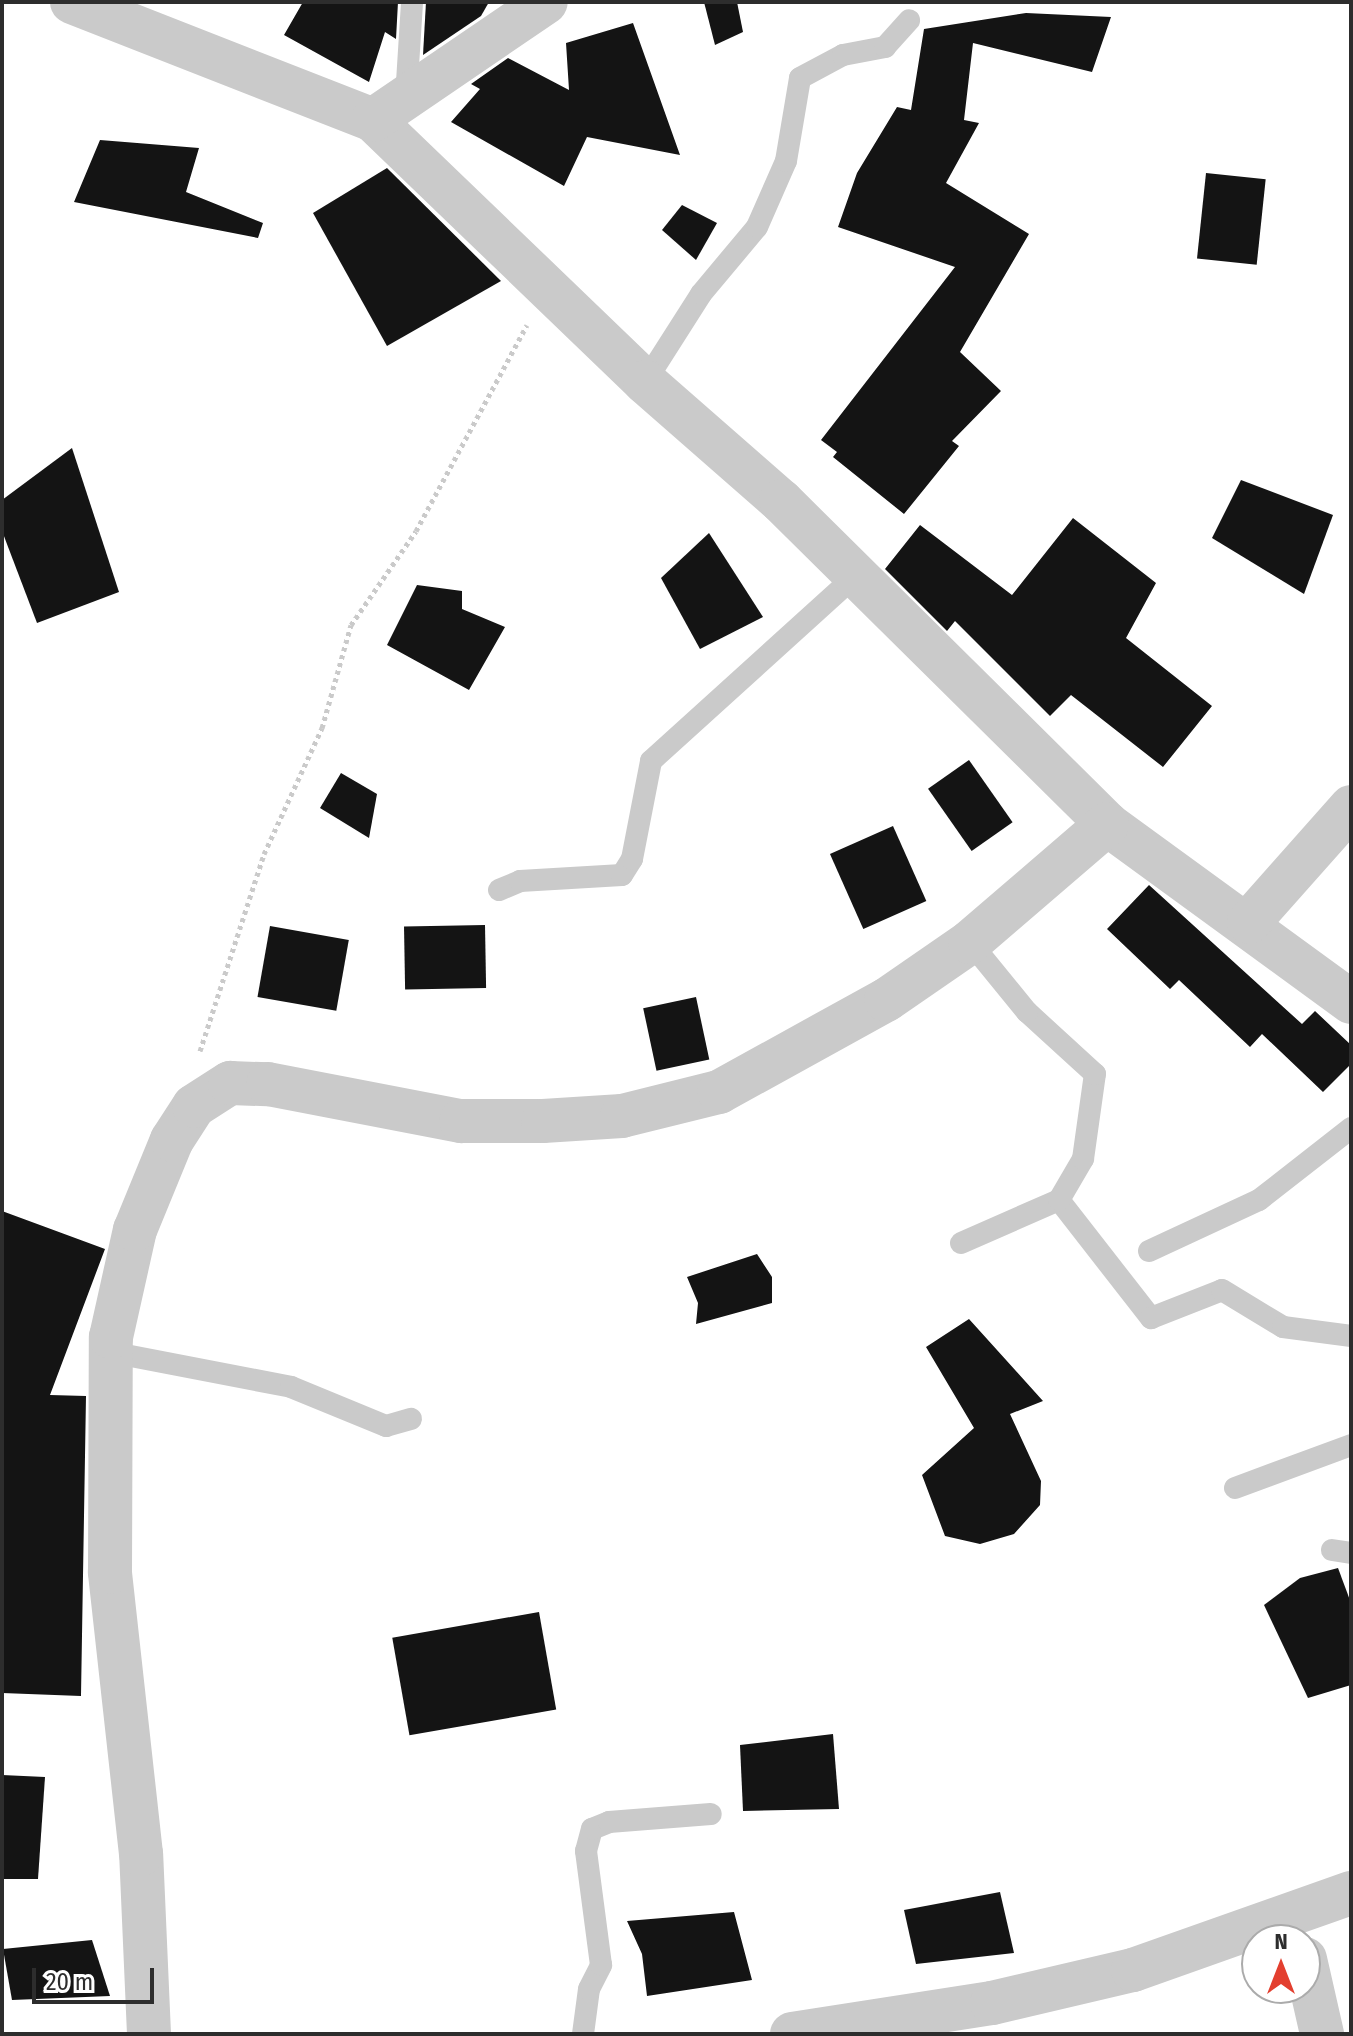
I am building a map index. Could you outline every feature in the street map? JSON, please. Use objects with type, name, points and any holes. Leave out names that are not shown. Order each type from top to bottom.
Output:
[{"type":"street","points":[[72,2],[390,110],[552,287],[645,382],[855,576],[1107,824],[1249,922],[1351,1002]]},
{"type":"street","points":[[390,110],[546,2]]},
{"type":"street","points":[[1249,922],[1351,807]]},
{"type":"street","points":[[149,2034],[141,1854],[110,1572],[110,1352],[135,1230],[172,1140],[212,1090],[230,1083],[268,1084],[461,1121],[622,1116],[719,1092],[886,1000],[970,942],[1107,824]]},
{"type":"street","points":[[1304,1924],[1351,1893]]},
{"type":"street","points":[[792,2034],[992,2003],[1241,1942]]},
{"type":"street","points":[[1315,2004],[1322,2034]]},
{"type":"lane","points":[[390,110],[412,2]]},
{"type":"lane","points":[[645,382],[710,282],[757,227],[786,161],[800,78],[843,55],[885,47],[909,20]]},
{"type":"lane","points":[[499,890],[520,881],[622,875],[632,859],[651,761],[855,576]]},
{"type":"lane","points":[[961,1243],[1059,1200],[1083,1159],[1095,1074],[1027,1012],[970,942]]},
{"type":"lane","points":[[1149,1251],[1259,1200],[1351,1128]]},
{"type":"lane","points":[[1059,1200],[1151,1318],[1222,1290],[1283,1327],[1351,1336]]},
{"type":"lane","points":[[110,1352],[291,1387],[386,1426],[411,1419]]},
{"type":"lane","points":[[1235,1488],[1351,1445]]},
{"type":"lane","points":[[583,2034],[589,1989],[601,1965],[586,1851],[592,1829],[609,1822],[711,1814]]},
{"type":"path","points":[[195,1067],[264,854],[322,728],[351,625],[416,531],[498,368],[552,287]]},
{"type":"building","points":[[303,2],[398,2],[396,39],[385,32],[369,82],[284,35]]},
{"type":"building","points":[[426,2],[489,2],[481,16],[423,55]]},
{"type":"building","points":[[704,2],[737,2],[743,32],[715,45]]},
{"type":"building","points":[[1026,13],[1111,17],[1092,72],[973,43],[964,120],[979,123],[946,183],[1029,234],[960,352],[1001,391],[952,441],[959,446],[904,514],[833,457],[837,452],[821,440],[955,267],[838,227],[857,173],[897,107],[911,110],[924,29]]},
{"type":"building","points":[[633,23],[680,155],[587,137],[564,186],[451,122],[480,89],[471,84],[508,58],[569,90],[566,43]]},
{"type":"building","points":[[100,140],[199,148],[186,192],[263,223],[258,238],[74,202]]},
{"type":"building","points":[[387,168],[501,281],[387,346],[313,213]]},
{"type":"building","points":[[1206,173],[1266,179],[1257,265],[1197,259]]},
{"type":"building","points":[[682,205],[717,223],[696,260],[662,230]]},
{"type":"building","points":[[72,448],[119,592],[37,623],[2,531],[2,500]]},
{"type":"building","points":[[1241,480],[1333,515],[1304,594],[1212,538]]},
{"type":"building","points":[[1073,518],[1156,583],[1126,638],[1212,706],[1163,767],[1071,695],[1050,716],[955,621],[947,631],[885,569],[920,525],[1012,595]]},
{"type":"building","points":[[709,533],[763,617],[700,649],[661,578]]},
{"type":"building","points":[[417,585],[462,591],[462,609],[505,627],[469,690],[387,645]]},
{"type":"building","points":[[969,760],[1013,822],[972,851],[928,789]]},
{"type":"building","points":[[341,773],[377,794],[369,838],[320,808]]},
{"type":"building","points":[[893,826],[926,901],[863,929],[830,854]]},
{"type":"building","points":[[1149,885],[1302,1024],[1315,1011],[1351,1045],[1351,1064],[1323,1092],[1262,1034],[1250,1047],[1179,980],[1170,989],[1107,929]]},
{"type":"building","points":[[485,925],[486,988],[405,989],[404,926]]},
{"type":"building","points":[[270,926],[349,940],[336,1011],[257,997]]},
{"type":"building","points":[[696,997],[709,1060],[656,1071],[643,1008]]},
{"type":"building","points":[[2,1211],[105,1249],[50,1395],[86,1396],[81,1696],[2,1693]]},
{"type":"building","points":[[757,1254],[772,1277],[772,1303],[696,1324],[698,1303],[687,1277]]},
{"type":"building","points":[[969,1319],[1043,1401],[1010,1414],[1041,1481],[1040,1505],[1014,1534],[980,1544],[945,1536],[922,1475],[974,1428],[926,1347]]},
{"type":"building","points":[[1338,1568],[1351,1603],[1351,1685],[1308,1698],[1264,1605],[1300,1578]]},
{"type":"building","points":[[539,1612],[556,1709],[409,1735],[392,1638]]},
{"type":"building","points":[[833,1734],[839,1809],[743,1811],[740,1745]]},
{"type":"building","points":[[2,1775],[45,1777],[38,1879],[2,1879]]},
{"type":"building","points":[[1000,1892],[1014,1953],[916,1964],[904,1910]]},
{"type":"building","points":[[734,1912],[752,1980],[647,1996],[642,1954],[627,1921]]},
{"type":"building","points":[[92,1940],[110,1996],[12,2000],[3,1949]]}]
